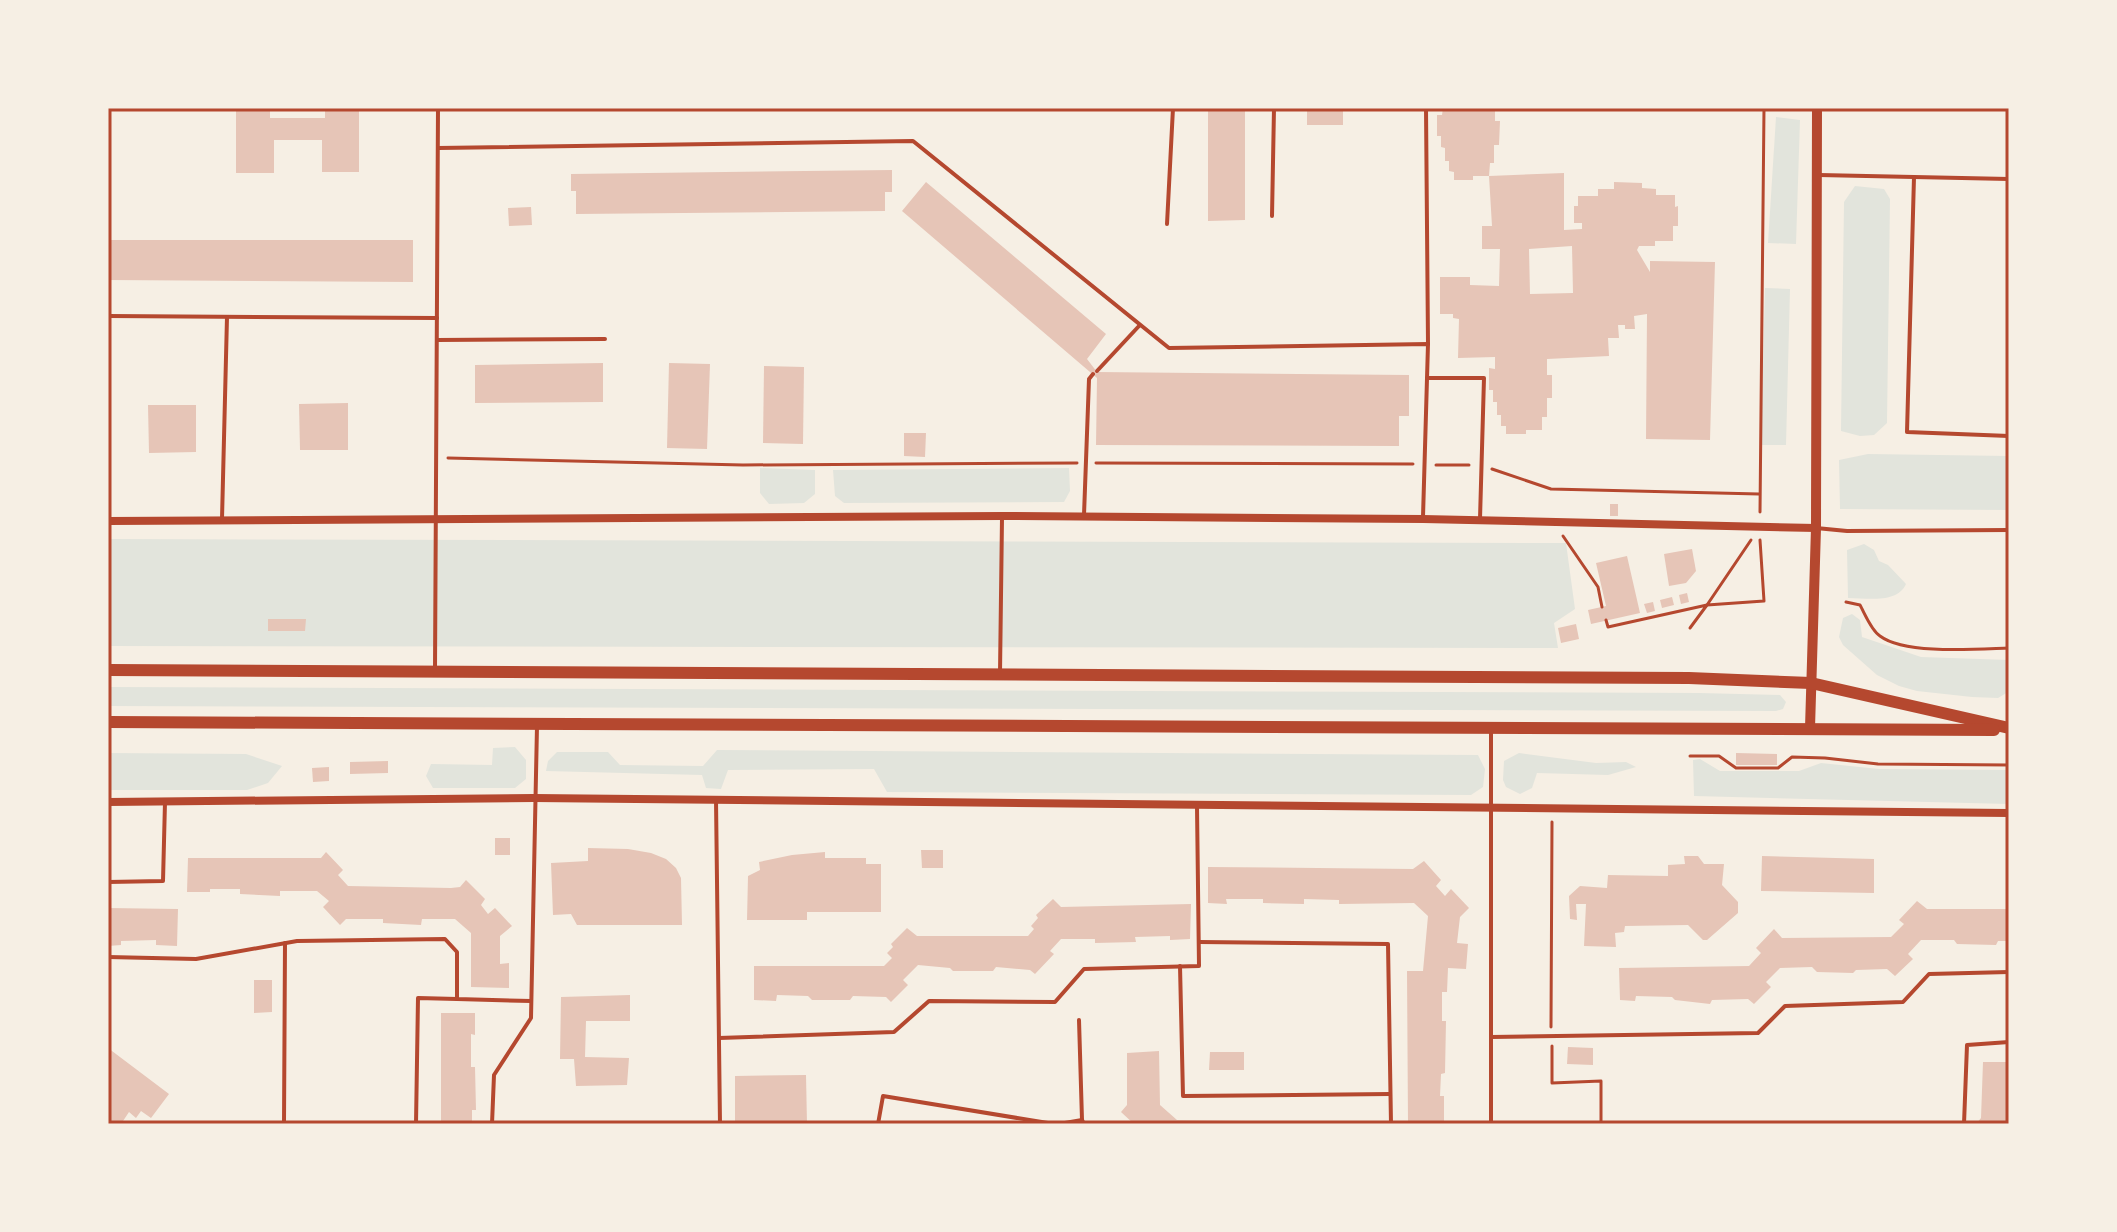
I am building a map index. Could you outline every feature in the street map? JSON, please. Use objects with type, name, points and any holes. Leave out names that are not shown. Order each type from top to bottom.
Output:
[{"type":"main road","points":[[108,670],[1658,678],[1811,683],[2009,729]]},
{"type":"main road","points":[[108,722],[2009,729]]},
{"type":"street","points":[[1810,728],[1816,528],[1817,108]]},
{"type":"street","points":[[108,521],[1002,516],[1423,519],[1816,528]]},
{"type":"street","points":[[108,802],[534,798],[2009,813]]},
{"type":"lane","points":[[435,671],[438,108]]},
{"type":"lane","points":[[1167,224],[1173,108]]},
{"type":"lane","points":[[1272,216],[1274,108]]},
{"type":"lane","points":[[1423,519],[1428,344],[1426,108]]},
{"type":"lane","points":[[438,148],[913,141],[1169,348],[1428,344]]},
{"type":"lane","points":[[1817,175],[2009,179]]},
{"type":"lane","points":[[1914,177],[1907,432],[2009,436]]},
{"type":"lane","points":[[108,316],[437,318]]},
{"type":"lane","points":[[222,521],[227,317]]},
{"type":"lane","points":[[1084,517],[1089,379],[1139,325]]},
{"type":"lane","points":[[437,340],[605,339]]},
{"type":"lane","points":[[1427,378],[1484,378],[1480,521]]},
{"type":"lane","points":[[1000,673],[1002,516]]},
{"type":"lane","points":[[1816,528],[1847,531],[2009,530]]},
{"type":"lane","points":[[492,1124],[494,1075],[531,1018],[537,724]]},
{"type":"lane","points":[[1491,727],[1491,1124]]},
{"type":"lane","points":[[716,800],[720,1124]]},
{"type":"lane","points":[[108,882],[163,881],[165,802]]},
{"type":"lane","points":[[719,1038],[894,1032],[929,1001],[1055,1002],[1084,969],[1199,966],[1197,804]]},
{"type":"lane","points":[[108,957],[196,959],[285,943],[445,939],[457,952],[457,999]]},
{"type":"lane","points":[[1199,942],[1388,944],[1391,1124]]},
{"type":"lane","points":[[284,1124],[285,943]]},
{"type":"lane","points":[[1180,966],[1183,1096],[1390,1094]]},
{"type":"lane","points":[[1491,1037],[1758,1033],[1785,1006],[1903,1002],[1929,974],[2009,972]]},
{"type":"lane","points":[[416,1124],[418,998],[531,1001]]},
{"type":"lane","points":[[878,1124],[883,1096],[1056,1124],[1083,1122],[1079,1020]]},
{"type":"lane","points":[[1964,1124],[1967,1045],[2009,1042]]},
{"type":"path","points":[[1606,620],[1608,627],[1707,605],[1764,601],[1759,494],[1764,108]]},
{"type":"path","points":[[437,457],[743,465],[1424,464],[1481,466],[1551,489],[1759,494]]},
{"type":"path","points":[[1554,523],[1598,587],[1602,607]]},
{"type":"path","points":[[1690,628],[1760,527]]},
{"type":"path","points":[[1846,602],[1860,605],[1879,636],[1905,645],[1947,649],[2009,648]]},
{"type":"path","points":[[1690,756],[1719,756],[1736,768],[1778,768],[1792,757],[1878,764],[2009,765]]},
{"type":"path","points":[[1552,808],[1552,1083],[1601,1081],[1601,1124]]},
{"type":"shaded area","points":[[1776,117],[1800,120],[1796,244],[1768,243]]},
{"type":"shaded area","points":[[1855,186],[1884,189],[1890,199],[1887,423],[1874,435],[1860,436],[1841,431],[1844,202]]},
{"type":"shaded area","points":[[1765,288],[1790,289],[1786,445],[1761,445]]},
{"type":"shaded area","points":[[1868,454],[2009,456],[2009,510],[1840,509],[1839,460]]},
{"type":"shaded area","points":[[760,468],[815,470],[815,494],[804,503],[769,504],[760,493]]},
{"type":"shaded area","points":[[1069,468],[1070,491],[1064,502],[844,503],[835,496],[833,470]]},
{"type":"shaded area","points":[[108,539],[1566,543],[1575,609],[1554,623],[1558,648],[108,646]]},
{"type":"shaded area","points":[[1864,544],[1874,550],[1879,561],[1888,565],[1906,584],[1896,595],[1848,598],[1847,550]]},
{"type":"shaded area","points":[[1852,614],[1860,620],[1862,637],[1921,657],[2009,660],[2008,692],[1998,698],[1917,691],[1877,675],[1843,645],[1839,637],[1843,618]]},
{"type":"shaded area","points":[[108,687],[1699,693],[1780,695],[1786,702],[1783,709],[1776,711],[108,706]]},
{"type":"shaded area","points":[[515,747],[526,760],[526,779],[515,788],[433,788],[426,776],[431,764],[492,765],[493,748]]},
{"type":"shaded area","points":[[717,750],[1478,755],[1485,769],[1483,787],[1471,795],[887,792],[874,769],[728,770],[721,789],[706,788],[702,775],[546,771],[548,761],[557,752],[608,752],[620,765],[703,766]]},
{"type":"shaded area","points":[[108,753],[246,754],[282,766],[268,783],[247,790],[108,790]]},
{"type":"shaded area","points":[[1519,753],[1596,763],[1626,762],[1636,767],[1608,775],[1537,773],[1532,788],[1520,794],[1506,787],[1503,780],[1504,761]]},
{"type":"shaded area","points":[[1700,759],[1720,771],[1799,771],[1821,763],[1879,769],[2009,770],[2009,804],[1694,796],[1693,760]]},
{"type":"building","points":[[236,108],[270,108],[270,118],[325,118],[325,108],[359,108],[359,172],[322,172],[322,140],[274,140],[274,173],[236,173]]},
{"type":"building","points":[[1208,108],[1245,108],[1245,220],[1208,221]]},
{"type":"building","points":[[1307,108],[1343,108],[1343,125],[1307,125]]},
{"type":"building","points":[[1443,108],[1495,108],[1495,121],[1500,121],[1499,145],[1494,145],[1494,163],[1490,163],[1489,176],[1454,180],[1454,172],[1449,171],[1449,161],[1445,161],[1441,136],[1437,136],[1437,115],[1442,115]]},
{"type":"building","points":[[892,170],[892,192],[885,192],[885,211],[576,214],[576,191],[571,191],[571,174]]},
{"type":"building","points":[[1564,173],[1564,230],[1582,229],[1582,223],[1574,223],[1574,206],[1578,206],[1578,196],[1598,196],[1598,189],[1614,189],[1614,182],[1642,183],[1642,188],[1656,189],[1656,195],[1675,195],[1678,226],[1673,226],[1673,241],[1655,241],[1655,246],[1639,246],[1637,250],[1650,272],[1650,261],[1715,262],[1710,440],[1646,439],[1647,314],[1634,316],[1635,329],[1618,325],[1619,338],[1608,338],[1609,356],[1547,359],[1547,375],[1552,375],[1552,398],[1547,398],[1547,417],[1542,417],[1542,430],[1506,434],[1506,426],[1501,426],[1501,415],[1497,415],[1497,402],[1493,402],[1493,390],[1489,390],[1489,368],[1495,369],[1495,357],[1458,358],[1459,319],[1453,318],[1453,314],[1440,314],[1440,277],[1470,277],[1470,285],[1499,286],[1500,249],[1482,249],[1482,226],[1492,226],[1489,176]],"holes":[[[1572,246],[1573,293],[1530,294],[1529,249]]]},
{"type":"building","points":[[926,182],[1106,334],[1087,359],[1097,372],[1409,375],[1409,416],[1399,416],[1399,446],[1096,445],[1097,378],[902,211]]},
{"type":"building","points":[[531,207],[532,225],[509,226],[508,208]]},
{"type":"building","points":[[108,240],[413,240],[413,282],[108,280]]},
{"type":"building","points":[[603,363],[603,402],[475,403],[475,365]]},
{"type":"building","points":[[669,363],[710,364],[707,449],[667,448]]},
{"type":"building","points":[[764,366],[804,367],[803,444],[763,443]]},
{"type":"building","points":[[348,403],[348,450],[300,450],[299,404]]},
{"type":"building","points":[[148,405],[196,405],[196,452],[149,453]]},
{"type":"building","points":[[904,433],[926,433],[925,457],[904,456]]},
{"type":"building","points":[[1610,504],[1618,504],[1618,516],[1610,516]]},
{"type":"building","points":[[1692,549],[1696,571],[1686,583],[1669,586],[1664,554]]},
{"type":"building","points":[[1627,556],[1640,613],[1591,624],[1588,610],[1606,606],[1596,563]]},
{"type":"building","points":[[1687,593],[1689,602],[1681,604],[1679,595]]},
{"type":"building","points":[[1672,597],[1674,605],[1662,608],[1660,600]]},
{"type":"building","points":[[1653,602],[1655,611],[1647,613],[1644,604]]},
{"type":"building","points":[[268,619],[306,619],[305,631],[268,631]]},
{"type":"building","points":[[1576,624],[1579,639],[1561,643],[1558,628]]},
{"type":"building","points":[[1736,753],[1777,754],[1777,765],[1736,765]]},
{"type":"building","points":[[388,761],[388,773],[350,774],[350,762]]},
{"type":"building","points":[[329,767],[329,781],[313,782],[312,768]]},
{"type":"building","points":[[495,838],[510,838],[510,855],[495,855]]},
{"type":"building","points":[[588,848],[628,849],[666,859],[681,878],[682,925],[577,925],[571,914],[553,915],[551,863],[588,861]]},
{"type":"building","points":[[921,850],[943,850],[943,868],[922,868]]},
{"type":"building","points":[[326,852],[343,870],[338,875],[348,886],[451,888],[460,887],[466,880],[485,899],[481,905],[488,914],[495,908],[512,926],[500,936],[500,964],[509,963],[509,988],[471,987],[471,933],[455,919],[422,919],[421,925],[383,923],[383,919],[346,919],[340,925],[323,907],[329,901],[317,891],[280,891],[280,896],[240,894],[240,889],[187,892],[188,858],[321,858]]},
{"type":"building","points":[[825,852],[825,858],[866,858],[866,864],[881,864],[881,912],[807,912],[807,920],[747,920],[748,876],[760,870],[759,862]]},
{"type":"building","points":[[1684,856],[1698,856],[1704,864],[1724,864],[1722,885],[1738,902],[1738,913],[1707,940],[1703,940],[1688,925],[1625,926],[1624,932],[1615,933],[1616,947],[1584,946],[1586,904],[1576,904],[1577,920],[1570,919],[1569,896],[1580,886],[1607,888],[1608,875],[1668,876],[1668,865],[1685,864]]},
{"type":"building","points":[[1762,856],[1874,859],[1874,893],[1761,891]]},
{"type":"building","points":[[1424,861],[1441,880],[1436,886],[1445,896],[1451,889],[1469,908],[1460,917],[1457,943],[1468,944],[1466,969],[1448,968],[1447,992],[1442,992],[1442,1021],[1446,1021],[1445,1073],[1441,1074],[1440,1096],[1444,1096],[1444,1123],[1408,1123],[1407,971],[1423,971],[1428,916],[1414,903],[1339,904],[1339,900],[1304,899],[1304,904],[1226,899],[1227,904],[1208,903],[1208,867],[1413,869]]},
{"type":"building","points":[[1053,899],[1061,907],[1191,904],[1190,939],[1135,937],[1136,942],[1095,943],[1095,939],[1061,939],[1050,951],[1054,954],[1035,974],[1030,970],[996,967],[993,971],[953,971],[950,968],[918,965],[903,980],[908,985],[891,1002],[886,997],[853,996],[850,1000],[812,1000],[808,996],[777,995],[776,1001],[754,1000],[754,966],[884,966],[892,958],[887,953],[893,947],[891,944],[907,928],[917,936],[1028,936],[1034,929],[1031,926],[1038,918],[1036,915]]},
{"type":"building","points":[[1917,901],[1927,909],[2009,909],[2009,941],[1998,941],[1996,945],[1921,940],[1908,954],[1913,959],[1895,976],[1887,969],[1856,970],[1853,973],[1817,972],[1812,967],[1780,968],[1766,982],[1771,987],[1754,1004],[1748,999],[1712,1000],[1710,1004],[1675,1000],[1672,997],[1636,996],[1635,1001],[1620,1000],[1619,968],[1749,966],[1761,953],[1756,948],[1774,929],[1782,938],[1891,937],[1904,924],[1899,920]]},
{"type":"building","points":[[108,908],[178,909],[177,946],[156,945],[156,940],[121,941],[121,945],[108,946]]},
{"type":"building","points":[[254,980],[272,980],[272,1012],[254,1013]]},
{"type":"building","points":[[630,995],[630,1021],[586,1021],[585,1057],[629,1058],[627,1085],[576,1086],[574,1059],[560,1059],[561,997]]},
{"type":"building","points":[[441,1013],[475,1013],[475,1035],[471,1034],[471,1067],[475,1067],[476,1110],[472,1110],[472,1124],[441,1124]]},
{"type":"building","points":[[1568,1047],[1593,1048],[1593,1065],[1567,1064]]},
{"type":"building","points":[[108,1048],[169,1094],[151,1118],[141,1111],[136,1118],[129,1112],[121,1124],[108,1124]]},
{"type":"building","points":[[1159,1051],[1160,1105],[1177,1120],[1246,1121],[1246,1124],[1134,1124],[1121,1112],[1127,1105],[1127,1053]]},
{"type":"building","points":[[1210,1052],[1244,1052],[1244,1070],[1209,1070]]},
{"type":"building","points":[[1983,1062],[2009,1062],[2009,1124],[1976,1124],[1981,1118]]},
{"type":"building","points":[[806,1075],[807,1124],[735,1124],[735,1076]]}]
